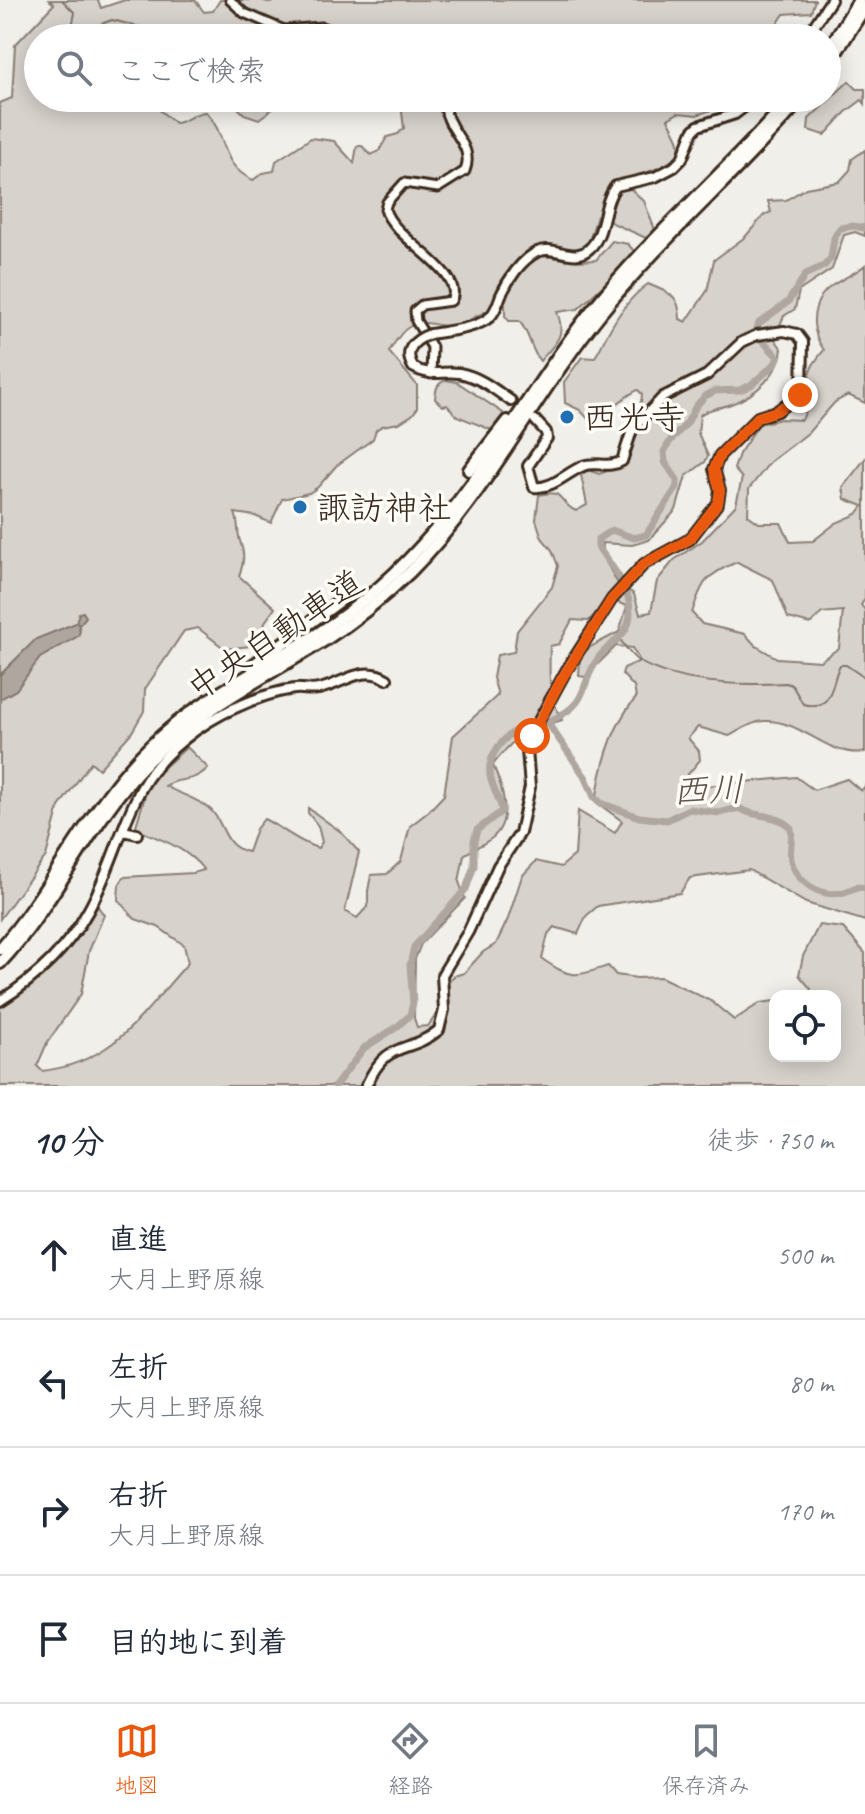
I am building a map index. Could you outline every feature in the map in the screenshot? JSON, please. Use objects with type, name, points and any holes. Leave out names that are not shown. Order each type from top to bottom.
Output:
[{"type":"highway","points":[[841,29],[859,0]]},
{"type":"highway","points":[[841,45],[865,7]]},
{"type":"highway","name":"中央自動車道","points":[[0,949],[35,904],[107,794],[142,754],[196,708],[323,630],[364,600],[404,564],[440,524],[477,475],[572,336],[638,257],[778,112]]},
{"type":"highway","name":"中央自動車道","points":[[0,963],[37,918],[115,799],[156,754],[211,709],[349,624],[391,590],[430,550],[465,508],[600,314],[789,112]]},
{"type":"highway","points":[[469,470],[572,336]]},
{"type":"highway","points":[[196,708],[341,600]]},
{"type":"main road","points":[[230,0],[244,13],[270,24]]},
{"type":"main road","points":[[815,24],[831,0]]},
{"type":"main road","points":[[431,374],[432,347],[416,321],[415,311],[422,305],[451,301],[455,293],[454,285],[445,273],[398,232],[385,209],[387,202],[404,183],[438,188],[465,171],[469,157],[445,112]]},
{"type":"main road","points":[[511,401],[490,385],[471,376],[431,374],[413,367],[410,347],[430,334],[475,324],[490,317],[515,273],[537,252],[552,250],[576,255],[587,251],[594,243],[616,186],[626,181],[655,177],[674,167],[682,159],[698,126],[738,112]]},
{"type":"main road","points":[[366,1086],[387,1054],[439,1030],[444,1010],[442,975],[468,932],[498,866],[520,833],[530,793],[529,743],[543,713],[612,599],[649,561],[690,539],[718,503],[720,490],[714,469],[720,455],[758,417],[777,411],[802,392],[804,346],[800,337],[787,331],[750,338],[707,375],[663,397],[632,430],[626,456],[616,465],[584,466],[551,484],[534,487],[528,466],[547,438],[546,432],[535,420]]},
{"type":"main road","points":[[0,1001],[43,969],[70,939],[94,900],[139,793],[157,767],[192,735],[229,711],[270,694],[290,689],[320,689],[361,673],[387,679]]},
{"type":"main road","points":[[123,831],[137,834]]},
{"type":"shaded area","points":[[49,0],[98,0],[101,8],[125,0],[195,0],[204,12],[213,11],[220,0],[261,0],[271,3],[276,0],[815,0],[811,12],[784,14],[779,24],[35,24],[54,4]]},
{"type":"shaded area","points":[[24,36],[24,112],[162,112],[175,123],[206,112],[235,167],[253,180],[263,173],[274,171],[276,161],[311,138],[334,141],[354,163],[357,146],[362,146],[371,155],[379,151],[387,137],[398,134],[404,128],[402,112],[706,112],[697,115],[678,113],[668,119],[679,142],[676,156],[663,166],[621,180],[644,201],[655,230],[646,238],[597,216],[589,241],[579,249],[577,261],[596,260],[612,241],[628,244],[634,251],[624,266],[578,309],[557,312],[560,334],[540,361],[523,326],[519,321],[509,321],[505,316],[505,305],[454,325],[423,323],[409,327],[389,352],[417,385],[417,409],[412,415],[376,430],[373,439],[336,466],[309,493],[282,499],[271,523],[255,516],[235,513],[243,555],[239,576],[275,608],[265,622],[262,637],[250,646],[225,649],[198,628],[184,631],[145,689],[144,711],[132,732],[99,769],[91,762],[59,807],[46,856],[0,919],[0,103],[12,98],[15,45]]},
{"type":"shaded area","points":[[849,81],[857,89],[865,89],[865,104],[862,100],[846,112],[825,135],[808,130],[809,119],[816,112],[841,112],[841,89]]},
{"type":"shaded area","points":[[242,112],[268,112],[259,119]]},
{"type":"shaded area","points":[[865,150],[865,236],[855,232],[844,235],[832,269],[799,291],[795,309],[784,316],[774,338],[782,349],[777,367],[765,382],[740,400],[700,415],[698,433],[708,456],[705,462],[686,476],[676,510],[649,540],[632,545],[602,543],[605,560],[617,582],[634,594],[640,614],[651,612],[657,581],[674,560],[702,541],[736,505],[742,478],[734,469],[739,454],[759,424],[781,419],[802,420],[807,406],[809,374],[824,350],[814,323],[818,302],[831,286],[865,265],[865,403],[848,395],[835,402],[808,433],[770,462],[749,489],[748,515],[759,523],[781,523],[790,542],[813,541],[836,523],[857,514],[863,506],[845,499],[843,487],[865,459],[865,599],[861,605],[865,610],[865,752],[839,749],[778,722],[755,723],[729,736],[698,727],[688,738],[699,751],[700,760],[685,778],[694,787],[796,777],[814,790],[847,779],[861,791],[865,786],[865,921],[806,903],[749,870],[690,878],[680,893],[598,906],[586,916],[578,934],[554,927],[548,934],[542,959],[567,973],[588,972],[608,966],[616,975],[661,977],[711,1001],[734,1020],[760,1003],[769,1002],[769,1062],[841,1062],[841,990],[810,990],[799,975],[803,956],[819,925],[843,928],[865,953],[865,1086],[0,1086],[0,1007],[54,962],[76,936],[96,904],[104,915],[89,951],[81,994],[47,1043],[37,1066],[42,1071],[68,1066],[109,1046],[141,1017],[188,963],[184,945],[158,927],[135,919],[118,900],[119,885],[124,877],[204,870],[181,850],[135,829],[150,780],[187,747],[208,768],[197,776],[165,786],[211,810],[229,840],[240,849],[248,852],[256,829],[264,819],[318,848],[322,842],[318,826],[308,813],[308,808],[341,832],[359,852],[345,911],[357,918],[368,906],[371,875],[387,874],[401,861],[410,826],[444,795],[453,736],[498,695],[493,678],[497,655],[514,652],[517,631],[552,587],[558,566],[536,520],[539,495],[553,493],[576,511],[587,505],[581,475],[588,470],[599,474],[627,464],[622,441],[637,414],[642,394],[638,390],[633,392],[592,423],[580,410],[565,403],[564,382],[582,357],[594,358],[620,314],[648,284],[675,299],[680,319],[686,322],[707,291],[714,260],[771,212],[768,201],[786,200],[806,188],[839,182],[850,170],[852,159]],"holes":[[[737,562],[773,580],[788,618],[810,624],[822,613],[843,611],[839,648],[820,661],[777,658],[756,646],[745,634],[702,624],[692,613],[707,580]],[[608,599],[627,606],[619,632],[590,647],[580,657],[579,676],[585,677],[616,646],[632,648],[640,661],[624,668],[622,674],[634,687],[636,698],[620,721],[609,747],[596,802],[622,821],[615,833],[578,811],[575,855],[561,867],[536,861],[522,876],[496,944],[483,952],[464,973],[454,976],[444,986],[438,1012],[428,1026],[417,1027],[414,1018],[415,959],[421,944],[465,898],[459,882],[464,855],[492,838],[503,822],[504,803],[493,765],[523,735],[562,720],[552,693],[550,646],[559,644],[572,620],[589,621]]]},
{"type":"shaded area","points":[[446,380],[457,382],[503,413],[494,431],[457,416],[447,405],[443,406],[435,399],[437,387]]},
{"type":"shaded area","points":[[83,612],[86,617],[78,623],[78,636],[40,658],[16,690],[0,699],[0,675],[36,639],[76,623],[79,613]]},
{"type":"waterway","points":[[62,0],[75,13],[73,24]]},
{"type":"waterway","points":[[101,24],[112,20],[128,24]]},
{"type":"waterway","points":[[335,1086],[364,1048],[410,1015],[413,1003],[410,965],[414,947],[466,889],[474,866],[477,830],[502,811],[490,776],[495,751],[522,726],[545,723],[573,706],[599,657],[627,627],[630,613],[627,594],[598,547],[598,539],[612,530],[634,538],[646,535],[677,487],[677,480],[665,462],[664,452],[670,441],[705,396],[715,391],[740,390],[751,385],[775,364],[778,357],[761,339],[756,329],[759,323],[788,302],[806,274],[824,266],[831,258],[834,238],[840,228],[865,228]]},
{"type":"waterway","points":[[619,638],[637,660],[656,669],[711,682],[786,683],[792,685],[803,704],[821,704],[826,700],[840,665],[846,665],[865,678]]},
{"type":"waterway","name":"西川","points":[[547,722],[586,778],[594,797],[601,803],[639,817],[667,820],[689,809],[719,813],[739,808],[771,817],[791,828],[791,860],[803,881],[817,890],[833,894],[865,888]]},
{"type":"place","name":"西光寺","points":[[567,417]]},
{"type":"place","name":"諏訪神社","points":[[300,507]]},
{"type":"route","points":[[532,736],[561,680],[612,599],[644,564],[690,539],[718,503],[721,496],[714,469],[720,455],[758,417],[777,411],[800,395]]}]
